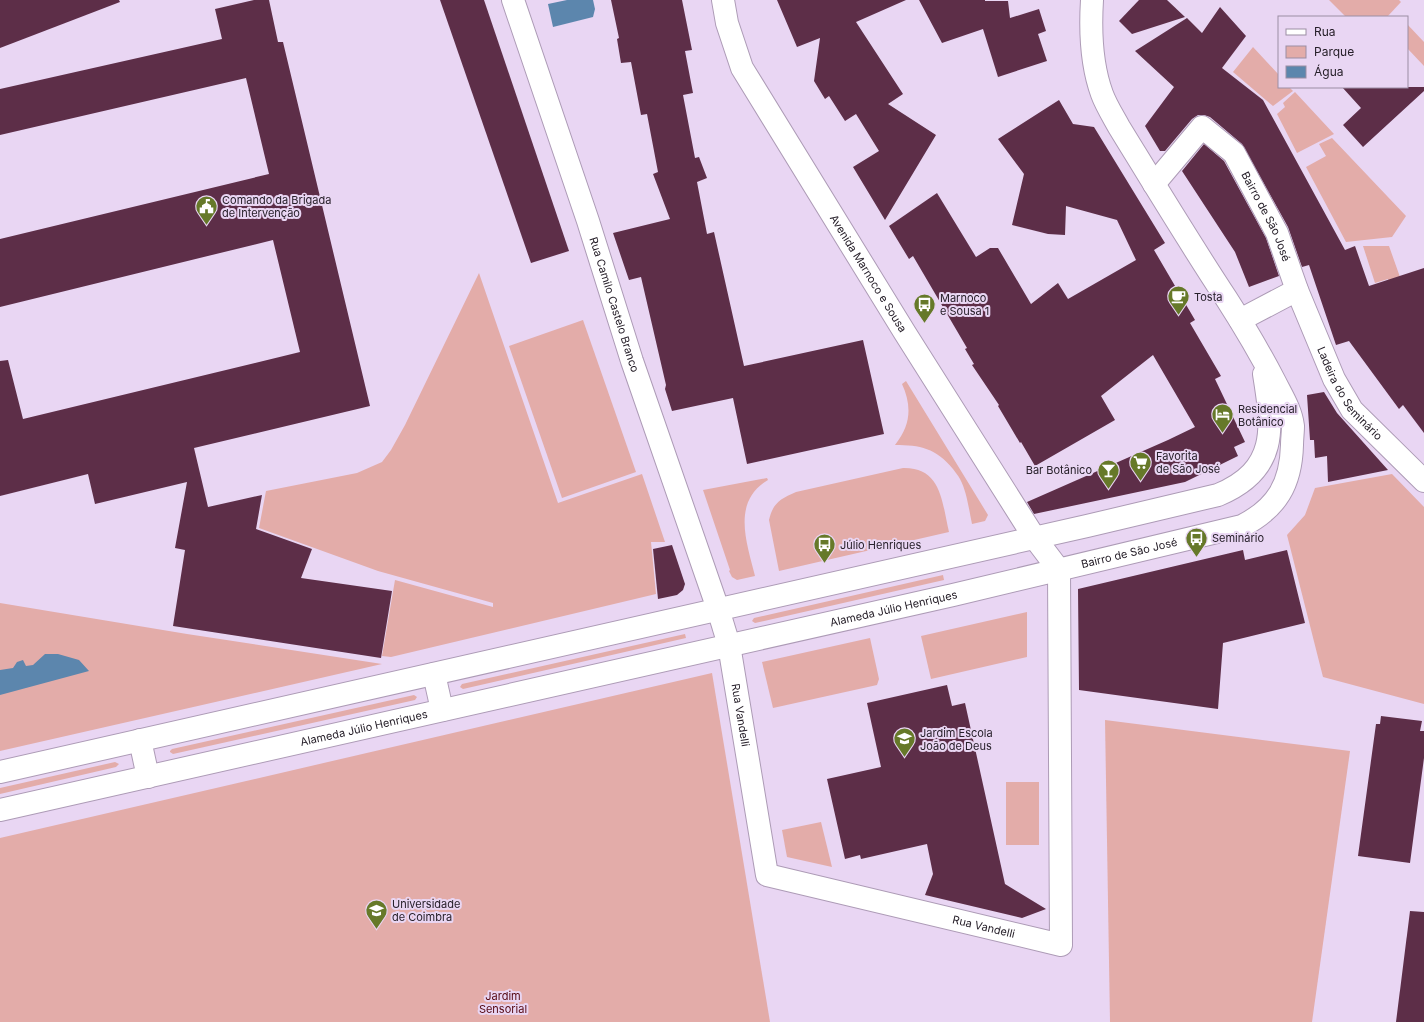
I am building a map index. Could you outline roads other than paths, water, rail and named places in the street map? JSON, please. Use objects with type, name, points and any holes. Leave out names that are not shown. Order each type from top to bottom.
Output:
[{"type":"main road","name":"Rua Camilo Castelo Branco","points":[[513,0],[588,221],[635,368],[718,609]]},
{"type":"main road","name":"Avenida Marnoco e Sousa","points":[[723,0],[727,23],[742,68],[905,333],[1034,537],[1059,570]]},
{"type":"main road","name":"Bairro de São José","points":[[1059,570],[1242,526],[1262,514],[1273,504],[1282,492],[1292,460],[1293,426],[1289,410],[1262,357],[1119,127],[1102,94],[1093,61],[1090,26],[1092,0]]},
{"type":"main road","name":"Bairro de São José","points":[[1154,184],[1202,127],[1234,153],[1277,233],[1297,290]]},
{"type":"main road","points":[[1240,320],[1297,290]]},
{"type":"main road","name":"Ladeira do Seminário","points":[[1297,290],[1334,379],[1352,410],[1424,481]]},
{"type":"main road","name":"Bairro de São José","points":[[1034,537],[1199,500],[1229,490],[1243,482],[1262,460],[1268,441],[1270,428],[1270,412],[1262,357]]},
{"type":"main road","points":[[0,772],[1034,537]]},
{"type":"main road","name":"Alameda Júlio Henriques","points":[[0,810],[1059,570]]},
{"type":"main road","name":"Rua Vandelli","points":[[728,645],[768,875],[1061,945],[1059,570]]},
{"type":"main road","points":[[718,609],[728,645]]},
{"type":"main road","points":[[434,674],[442,710]]},
{"type":"main road","points":[[140,740],[148,777]]},
{"type":"water","points":[[567,0],[593,0],[595,9],[593,17],[553,27],[548,4]]},
{"type":"water","points":[[45,654],[58,654],[79,660],[89,671],[0,695],[0,670],[13,668],[17,662],[23,660],[26,666],[33,665]]},
{"type":"place","name":"Comando da Brigada de Intervenção","points":[[206,226]]},
{"type":"place","name":"Tosta","points":[[1179,316]]},
{"type":"place","name":"Marnoco e Sousa 1","points":[[924,324]]},
{"type":"place","name":"Residencial Botânico","points":[[1222,434]]},
{"type":"place","name":"Favorita de São José","points":[[1140,482]]},
{"type":"place","name":"Bar Botânico","points":[[1108,490]]},
{"type":"place","name":"Seminário","points":[[1196,558]]},
{"type":"place","name":"Júlio Henriques","points":[[824,564]]},
{"type":"place","name":"Jardim Escola João de Deus","points":[[904,758]]},
{"type":"place","name":"Universidade de Coimbra","points":[[377,930]]},
{"type":"park label","name":"Jardim Sensorial","points":[[503,1002]]}]
